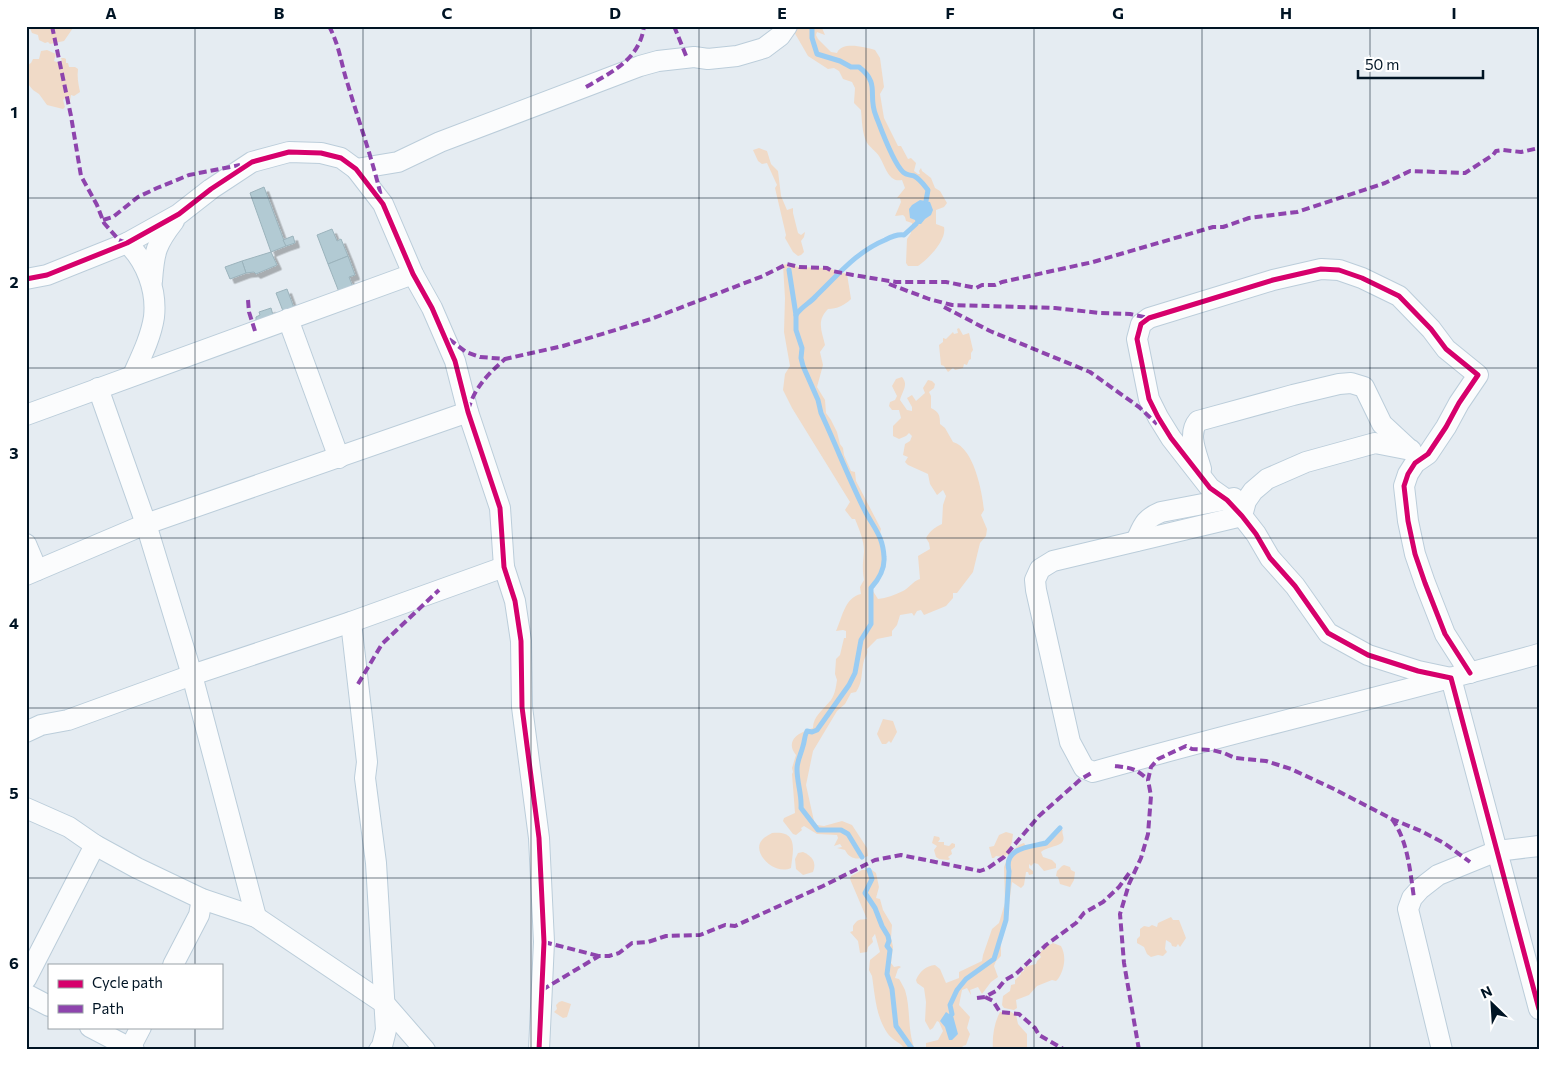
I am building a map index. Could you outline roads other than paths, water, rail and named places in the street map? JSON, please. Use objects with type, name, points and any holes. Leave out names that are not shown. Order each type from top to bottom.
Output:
[{"type":"street","points":[[356,169],[398,162],[449,139],[640,66],[658,61],[694,57],[708,59],[737,56],[764,48],[780,36],[787,26]]},
{"type":"street","points":[[26,279],[47,275],[127,243],[179,214],[211,189],[252,162],[289,152],[321,153],[341,158],[356,169],[383,204],[455,361],[468,412],[500,508],[504,568],[515,601],[521,641],[522,707],[539,838],[544,942],[539,1050]]},
{"type":"street","points":[[133,375],[145,348],[154,316],[152,288],[154,255],[160,239],[179,214]]},
{"type":"street","points":[[127,243],[137,253],[152,288]]},
{"type":"street","points":[[1461,675],[1418,671],[1368,656],[1328,633],[1295,586],[1270,558],[1256,534],[1242,516],[1227,500],[1210,488],[1171,438],[1149,399],[1137,340],[1141,324],[1149,318],[1272,280],[1322,269],[1339,270],[1362,278],[1399,296],[1431,328],[1446,349],[1478,376],[1459,403],[1446,427],[1419,452],[1404,486],[1408,521],[1415,554],[1461,675],[1497,851],[1539,1009]]},
{"type":"street","points":[[26,415],[414,274]]},
{"type":"street","points":[[288,319],[339,458]]},
{"type":"street","points":[[1202,476],[1192,436],[1193,427],[1198,421],[1339,384],[1351,383],[1364,387],[1382,424],[1419,452]]},
{"type":"street","points":[[98,388],[146,524],[192,675],[256,917]]},
{"type":"street","points":[[26,544],[31,573],[146,524],[468,412]]},
{"type":"street","points":[[1136,541],[1145,522],[1152,516],[1191,506],[1227,500],[1252,491],[1267,479],[1306,462],[1375,442],[1419,452]]},
{"type":"street","points":[[1242,516],[1246,501],[1252,491]]},
{"type":"street","points":[[1242,516],[1053,561],[1040,569],[1035,580],[1070,742],[1084,768],[1093,772],[1539,654]]},
{"type":"street","points":[[26,732],[41,725],[68,720],[192,675],[504,568]]},
{"type":"street","points":[[351,622],[367,762],[365,778],[376,863],[386,1030],[382,1046],[379,1050]]},
{"type":"street","points":[[26,808],[69,827],[95,845],[136,868],[202,900],[256,917],[385,1004],[425,1050]]},
{"type":"street","points":[[26,980],[95,845]]},
{"type":"street","points":[[1442,1050],[1408,909],[1412,898],[1438,875],[1497,851],[1539,846]]},
{"type":"street","points":[[174,964],[199,915],[202,900]]},
{"type":"street","points":[[26,994],[48,1005]]},
{"type":"street","points":[[92,1028],[131,1049],[141,1028]]},
{"type":"water","points":[[920,200],[930,202],[933,210],[931,215],[921,224],[916,224],[915,220],[910,218],[909,209]]},
{"type":"water","points":[[946,1012],[949,1014],[952,1012],[958,1034],[952,1040],[949,1040],[945,1027],[940,1021]]},
{"type":"waterway","points":[[812,26],[812,38],[817,54],[840,61],[851,67],[859,67],[870,79],[874,109],[891,154],[903,172],[916,177],[928,190],[926,201]]},
{"type":"waterway","points":[[796,315],[856,257],[896,235],[904,235],[916,224]]},
{"type":"waterway","points":[[789,270],[796,315],[796,330],[802,348],[801,358],[803,366],[818,400],[821,413],[859,499],[880,538],[883,550],[884,561],[882,570],[871,588],[871,624],[861,640],[855,673],[849,685],[817,730],[807,731],[797,766],[801,808],[818,830],[841,830],[848,834],[862,857]]},
{"type":"waterway","points":[[952,1014],[950,1005],[957,990],[966,979],[994,959],[1006,920],[1008,863],[1010,857],[1026,847],[1046,843],[1060,828]]},
{"type":"waterway","points":[[869,870],[872,879],[865,893],[875,908],[888,936],[887,946],[890,950],[887,974],[892,989],[896,1026],[913,1050]]}]
